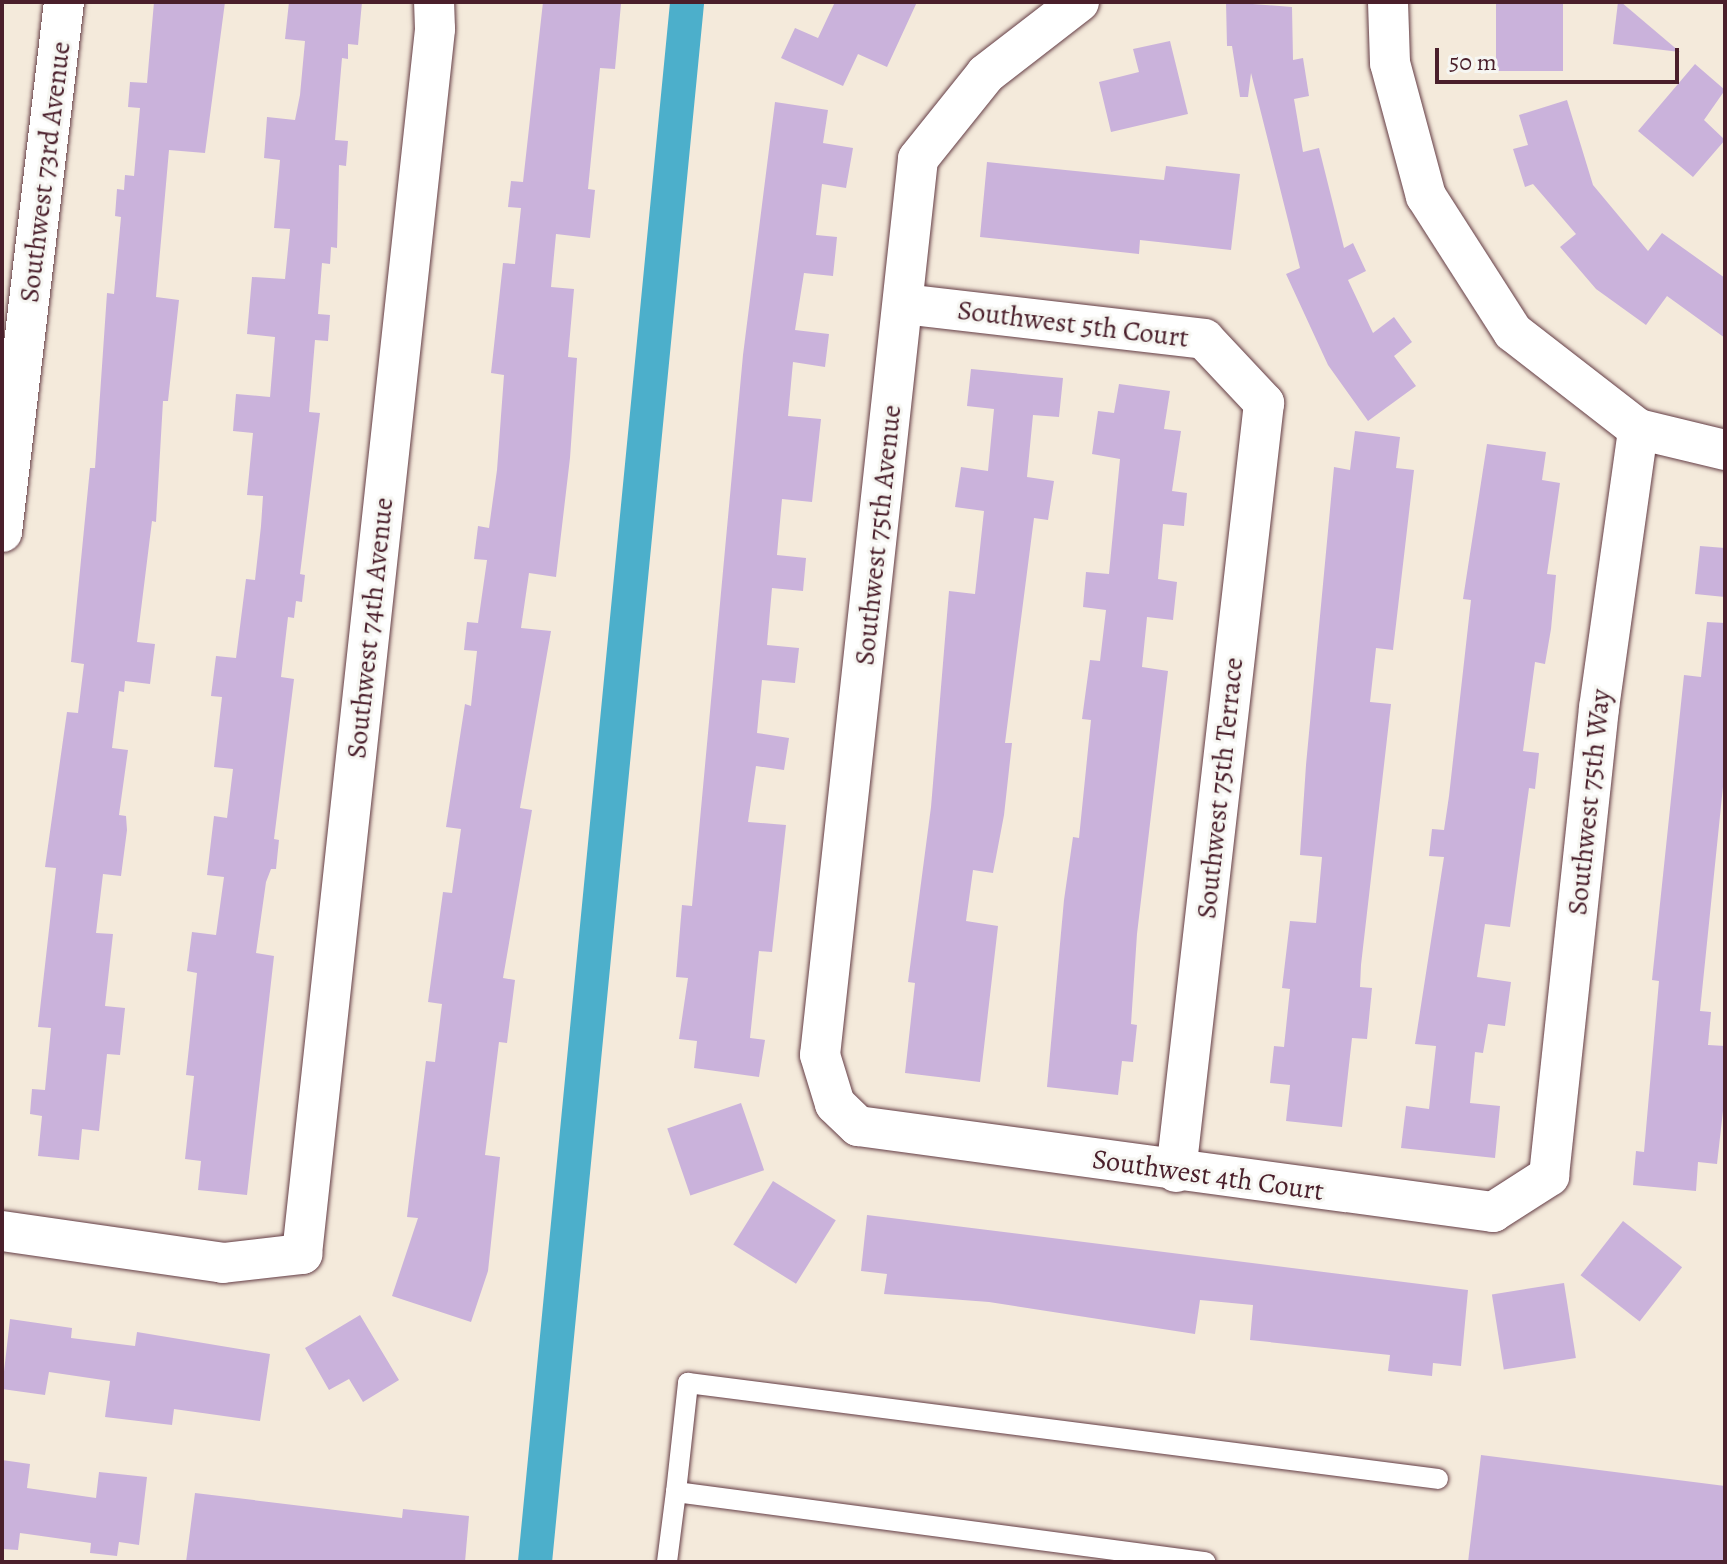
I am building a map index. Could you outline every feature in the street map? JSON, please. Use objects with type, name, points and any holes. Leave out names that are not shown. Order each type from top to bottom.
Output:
[{"type":"street","name":"Southwest 73rd Avenue","points":[[2,532],[7,453],[64,2]]},
{"type":"street","name":"Southwest 74th Avenue","points":[[2,1231],[223,1263],[302,1254],[435,29],[434,2]]},
{"type":"street","name":"Southwest 75th Avenue","points":[[858,1126],[835,1104],[820,1055],[918,159],[986,74],[1079,2]]},
{"type":"street","points":[[1388,2],[1390,63],[1426,196],[1513,332],[1638,429],[1725,450]]},
{"type":"street","name":"Southwest 5th Court","points":[[903,304],[1204,339],[1264,403]]},
{"type":"street","name":"Southwest 75th Terrace","points":[[1176,1172],[1264,403]]},
{"type":"street","name":"Southwest 75th Way","points":[[1549,1176],[1599,708],[1638,429]]},
{"type":"street","name":"Southwest 4th Court","points":[[858,1126],[1176,1172],[1493,1212],[1549,1176]]},
{"type":"lane","points":[[667,1562],[688,1383],[1438,1479]]},
{"type":"lane","points":[[676,1492],[1205,1562]]},
{"type":"building","points":[[154,2],[225,2],[205,153],[169,150],[156,297],[179,300],[168,401],[163,401],[156,522],[152,521],[137,642],[155,644],[150,684],[125,681],[124,692],[119,691],[112,748],[128,750],[119,815],[126,816],[127,830],[121,876],[103,874],[96,933],[113,934],[105,1006],[125,1008],[120,1055],[107,1054],[99,1131],[82,1129],[79,1160],[38,1156],[42,1116],[30,1114],[32,1089],[45,1090],[51,1028],[38,1027],[56,868],[45,867],[67,712],[78,713],[84,664],[71,662],[90,468],[95,468],[107,293],[114,294],[121,217],[115,216],[117,189],[124,190],[125,175],[134,176],[140,108],[128,107],[130,82],[147,83]]},
{"type":"building","points":[[289,2],[362,2],[358,45],[348,44],[348,59],[342,58],[335,140],[348,141],[346,166],[339,165],[337,248],[331,247],[330,264],[322,263],[318,314],[330,315],[328,341],[315,340],[309,412],[320,413],[300,574],[305,575],[302,602],[296,601],[294,618],[288,617],[281,677],[294,679],[274,839],[279,840],[276,869],[271,869],[266,882],[256,953],[274,956],[247,1195],[198,1190],[201,1161],[185,1159],[194,1076],[186,1075],[197,973],[187,971],[192,932],[216,935],[224,877],[207,875],[214,816],[227,818],[233,769],[214,767],[222,697],[211,696],[216,656],[236,658],[246,579],[255,580],[261,526],[263,496],[247,495],[253,433],[233,431],[236,394],[270,397],[275,337],[247,334],[252,277],[285,279],[290,229],[274,228],[280,160],[264,158],[267,117],[295,120],[300,95],[305,41],[285,39]]},
{"type":"building","points":[[543,2],[621,4],[615,69],[600,68],[588,189],[595,190],[590,238],[556,234],[551,287],[574,289],[568,357],[577,358],[570,458],[556,577],[529,573],[521,628],[551,631],[520,808],[532,810],[503,978],[515,980],[507,1043],[499,1042],[485,1155],[500,1157],[488,1271],[471,1322],[392,1296],[418,1218],[407,1217],[426,1061],[435,1062],[442,1004],[428,1002],[443,892],[452,893],[461,829],[446,827],[465,704],[471,706],[477,651],[464,650],[467,622],[478,623],[487,560],[474,559],[478,526],[489,528],[497,470],[504,375],[491,373],[503,263],[515,264],[521,208],[508,207],[511,181],[523,182]]},
{"type":"building","points":[[835,2],[917,2],[887,67],[858,54],[843,86],[781,58],[795,28],[818,38]]},
{"type":"building","points":[[1226,2],[1292,7],[1293,60],[1303,58],[1309,96],[1294,99],[1303,152],[1319,148],[1344,248],[1353,243],[1366,271],[1348,280],[1373,333],[1394,317],[1412,342],[1394,356],[1416,386],[1368,421],[1328,365],[1286,274],[1300,268],[1251,73],[1248,97],[1240,97],[1232,46],[1227,46]]},
{"type":"building","points":[[1496,2],[1563,2],[1563,71],[1496,71]]},
{"type":"building","points":[[1618,2],[1621,2],[1680,52],[1613,44]]},
{"type":"building","points":[[1170,41],[1188,114],[1111,132],[1099,82],[1139,72],[1133,49]]},
{"type":"building","points":[[1695,64],[1725,90],[1704,120],[1725,140],[1693,177],[1638,131]]},
{"type":"building","points":[[1567,100],[1593,185],[1648,251],[1662,233],[1725,278],[1725,338],[1667,296],[1646,325],[1596,289],[1560,247],[1576,234],[1533,184],[1525,187],[1513,149],[1528,145],[1519,115]]},
{"type":"building","points":[[775,102],[828,110],[823,143],[853,148],[846,188],[822,184],[816,235],[837,237],[833,276],[804,273],[795,330],[829,334],[825,367],[793,362],[788,416],[821,419],[812,502],[782,499],[777,555],[806,558],[803,591],[772,588],[767,645],[799,648],[795,683],[762,680],[757,733],[789,738],[784,770],[756,766],[748,822],[786,825],[772,952],[759,951],[750,1038],[765,1040],[759,1077],[694,1068],[697,1041],[679,1039],[688,978],[676,977],[682,905],[692,906],[743,355]]},
{"type":"building","points":[[987,162],[1164,180],[1166,166],[1240,174],[1231,250],[1140,240],[1139,254],[980,237]]},
{"type":"building","points":[[971,369],[1063,378],[1059,417],[1033,415],[1027,477],[1054,481],[1048,520],[1034,518],[1005,743],[1012,743],[1004,815],[993,873],[973,870],[966,921],[998,926],[980,1082],[905,1073],[915,983],[908,982],[931,807],[949,591],[975,594],[984,511],[955,507],[961,467],[988,471],[994,409],[967,406]]},
{"type":"building","points":[[1119,384],[1170,391],[1164,429],[1181,431],[1172,491],[1187,493],[1184,526],[1163,524],[1158,579],[1177,582],[1173,620],[1147,617],[1142,667],[1168,671],[1137,934],[1131,1024],[1137,1025],[1133,1062],[1122,1061],[1118,1095],[1047,1087],[1064,900],[1073,837],[1079,838],[1091,720],[1082,719],[1090,660],[1100,661],[1106,610],[1083,607],[1086,572],[1109,574],[1120,459],[1092,454],[1098,411],[1114,413]]},
{"type":"building","points":[[1355,431],[1400,437],[1396,468],[1414,470],[1393,650],[1376,648],[1370,702],[1391,704],[1361,965],[1360,987],[1372,988],[1367,1039],[1352,1038],[1342,1127],[1286,1121],[1290,1085],[1270,1083],[1274,1046],[1284,1047],[1290,989],[1282,988],[1290,921],[1316,923],[1322,857],[1300,855],[1306,765],[1334,467],[1350,470]]},
{"type":"building","points":[[1487,444],[1546,452],[1542,480],[1560,483],[1547,574],[1556,575],[1551,629],[1545,664],[1535,662],[1523,751],[1539,753],[1535,789],[1529,788],[1510,927],[1485,924],[1477,977],[1511,982],[1505,1026],[1488,1024],[1483,1053],[1475,1052],[1470,1103],[1500,1106],[1495,1158],[1401,1148],[1406,1106],[1429,1109],[1436,1046],[1415,1044],[1444,857],[1429,856],[1432,829],[1444,830],[1449,796],[1471,600],[1463,599]]},
{"type":"building","points":[[1700,546],[1725,548],[1725,597],[1695,594]]},
{"type":"building","points":[[1707,622],[1725,623],[1725,767],[1700,1011],[1711,1012],[1708,1045],[1725,1046],[1725,1093],[1717,1164],[1698,1162],[1696,1191],[1633,1185],[1636,1151],[1644,1152],[1659,981],[1652,980],[1684,675],[1701,677]]},
{"type":"building","points":[[741,1103],[764,1170],[690,1196],[667,1128]]},
{"type":"building","points":[[773,1181],[836,1220],[796,1284],[733,1245]]},
{"type":"building","points":[[867,1215],[1468,1290],[1461,1366],[1433,1363],[1432,1376],[1388,1371],[1390,1355],[1250,1340],[1253,1305],[1200,1300],[1195,1334],[989,1302],[884,1294],[887,1274],[861,1271]]},
{"type":"building","points":[[1623,1221],[1682,1267],[1640,1322],[1581,1275]]},
{"type":"building","points":[[1564,1283],[1576,1358],[1504,1369],[1492,1294]]},
{"type":"building","points":[[360,1315],[399,1380],[363,1402],[349,1379],[329,1390],[305,1348]]},
{"type":"building","points":[[10,1319],[72,1328],[71,1338],[135,1346],[137,1332],[270,1354],[260,1421],[174,1409],[172,1425],[105,1417],[110,1381],[49,1372],[45,1395],[2,1389]]},
{"type":"building","points":[[1481,1455],[1725,1486],[1725,1562],[1468,1562]]},
{"type":"building","points":[[2,1460],[30,1464],[27,1488],[96,1498],[99,1472],[147,1477],[139,1545],[119,1542],[117,1556],[90,1553],[91,1543],[20,1533],[18,1550],[2,1549]]},
{"type":"building","points":[[195,1493],[402,1518],[403,1509],[469,1516],[465,1562],[186,1562]]},
{"type":"waterway","points":[[535,1562],[687,2]]}]
